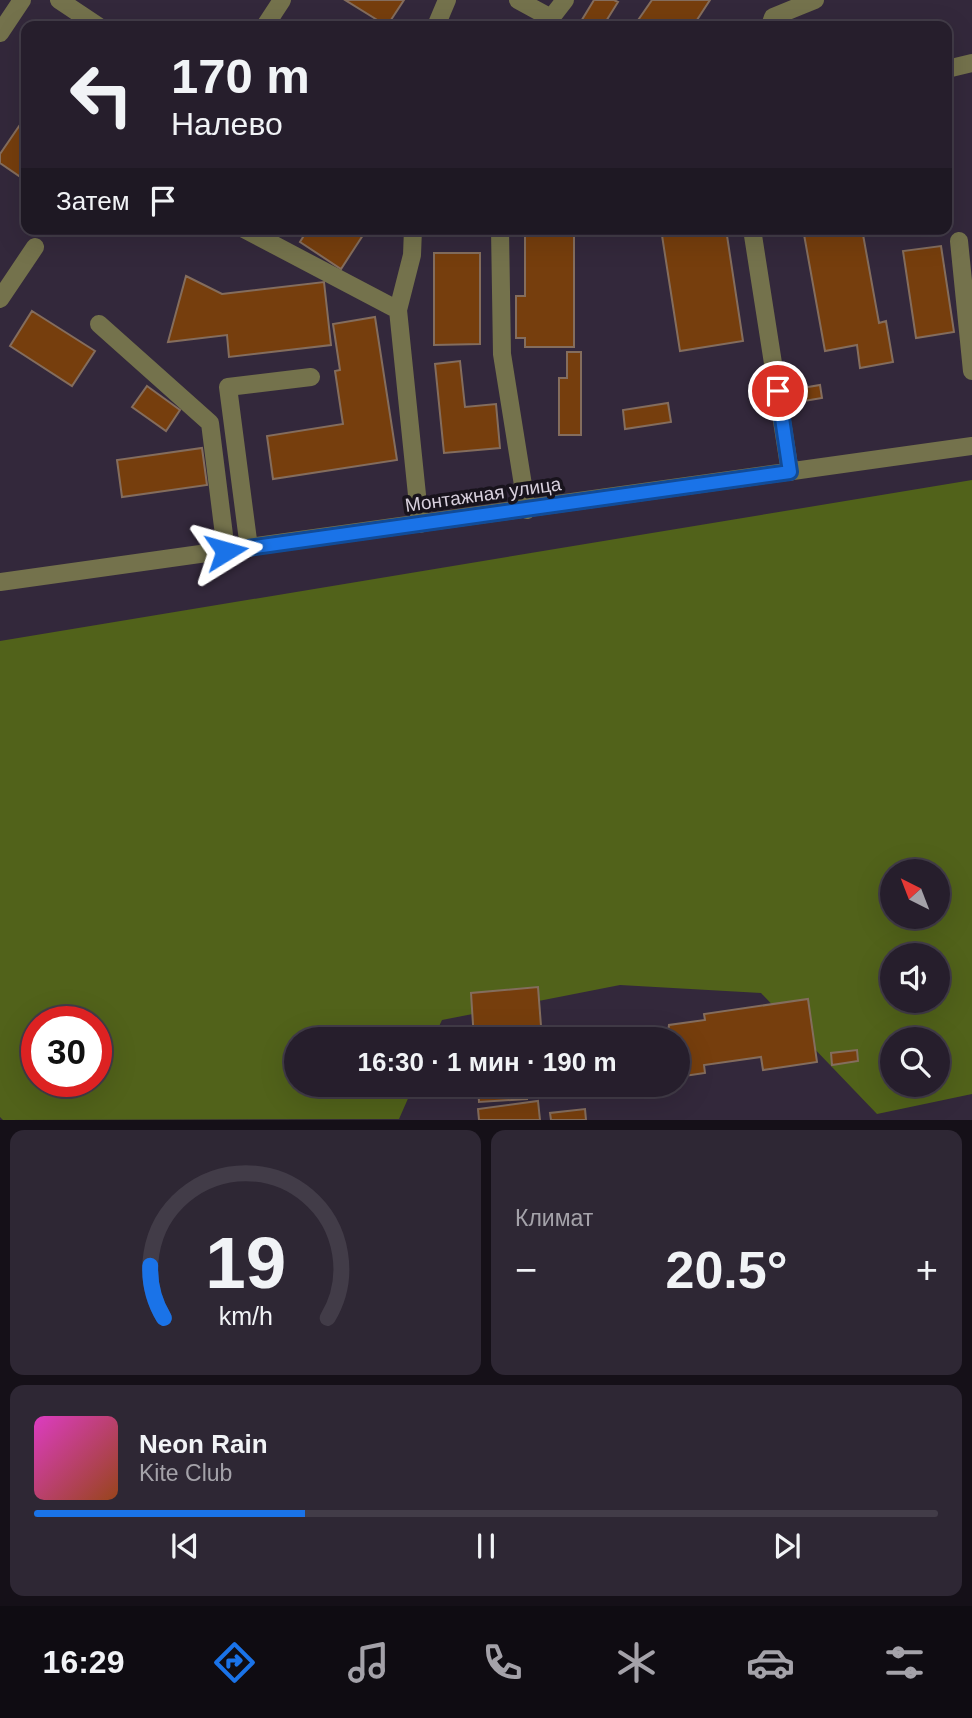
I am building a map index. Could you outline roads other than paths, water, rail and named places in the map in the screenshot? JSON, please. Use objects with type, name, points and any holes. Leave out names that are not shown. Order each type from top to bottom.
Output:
[{"type":"street","points":[[0,33],[22,0]]},
{"type":"street","points":[[60,0],[91,21]]},
{"type":"street","points":[[268,21],[282,0]]},
{"type":"street","points":[[438,21],[447,0]]},
{"type":"street","points":[[518,0],[551,18],[565,0]]},
{"type":"street","points":[[772,21],[774,17],[815,0]]},
{"type":"street","points":[[952,68],[972,63]]},
{"type":"street","points":[[255,235],[398,310]]},
{"type":"street","points":[[413,235],[412,255],[398,310],[420,524]]},
{"type":"street","points":[[500,235],[502,354],[527,510]]},
{"type":"street","points":[[753,235],[790,472]]},
{"type":"street","points":[[959,241],[967,277],[972,371]]},
{"type":"street","points":[[0,299],[35,247]]},
{"type":"street","points":[[99,324],[210,423],[226,551]]},
{"type":"street","points":[[249,548],[228,387],[311,377]]},
{"type":"street","name":"Монтажная улица","points":[[0,582],[972,446]]}]
